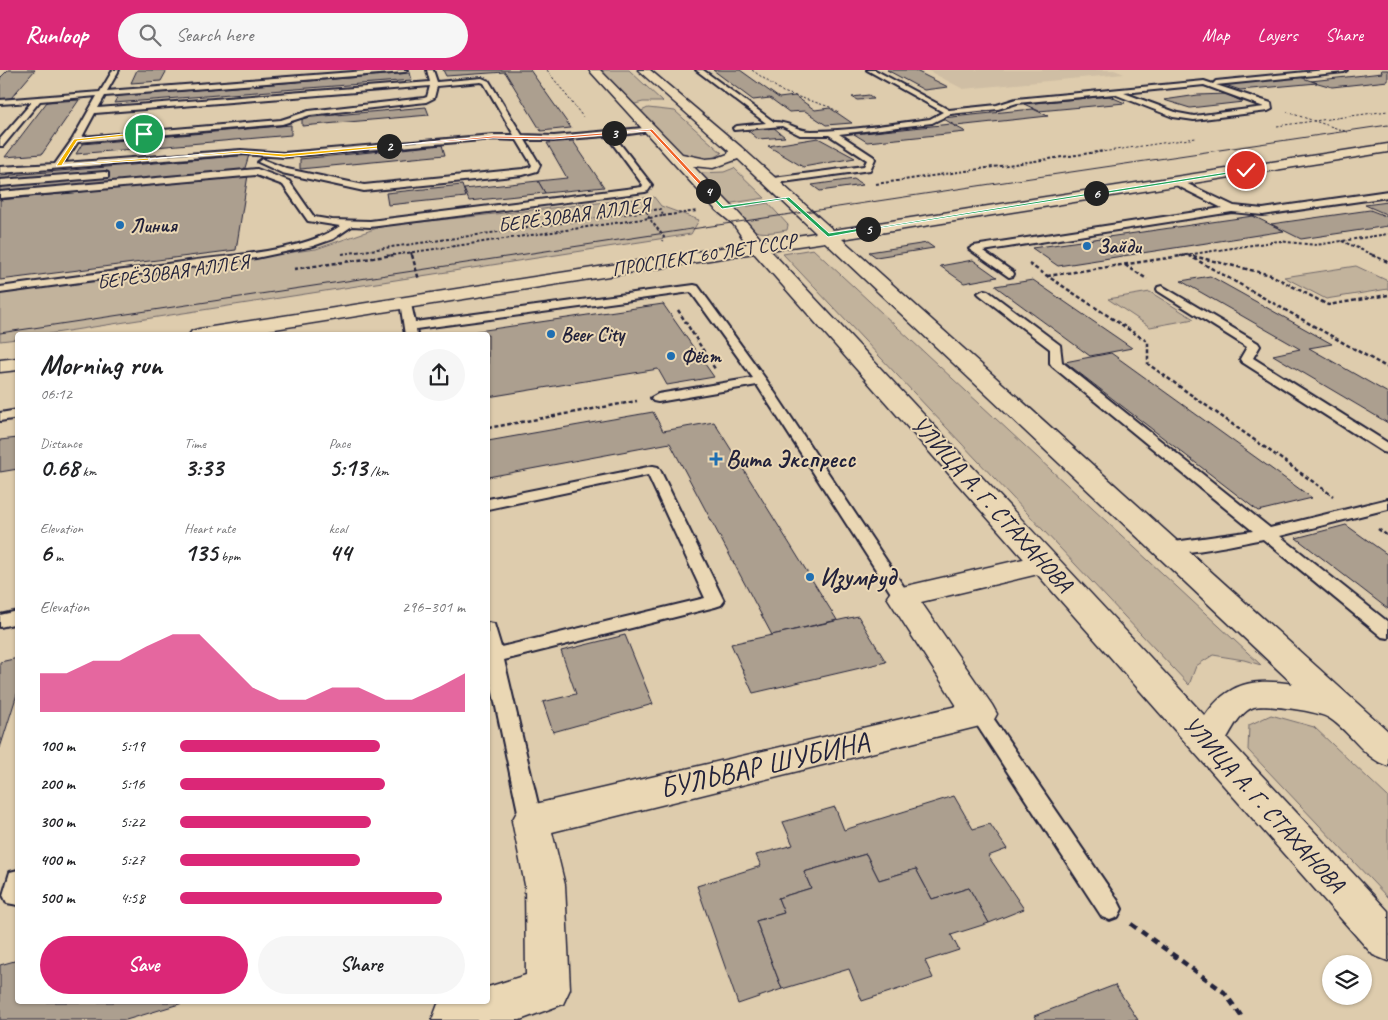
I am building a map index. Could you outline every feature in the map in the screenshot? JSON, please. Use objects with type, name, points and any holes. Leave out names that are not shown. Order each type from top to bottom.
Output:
[{"type":"main road","name":"УЛИЦА А. Г. СТАХАНОВА","points":[[594,70],[641,109],[651,130],[722,207],[739,222],[758,247],[1388,941]]},
{"type":"main road","points":[[643,70],[736,150],[1388,752]]},
{"type":"main road","points":[[666,104],[686,107]]},
{"type":"main road","name":"ПРОСПЕКТ 60 ЛЕТ СССР","points":[[217,332],[1388,148]]},
{"type":"main road","points":[[677,157],[694,163],[712,164],[728,161],[734,156],[736,150]]},
{"type":"main road","points":[[0,366],[15,364]]},
{"type":"main road","points":[[980,714],[902,597],[1045,563]]},
{"type":"main road","points":[[1206,740],[1232,704],[1250,695],[1276,694],[1340,707]]},
{"type":"main road","name":"БУЛЬВАР ШУБИНА","points":[[531,820],[980,714]]},
{"type":"main road","points":[[454,1020],[548,989],[546,885],[531,820]]},
{"type":"lane","points":[[58,166],[76,140],[116,70]]},
{"type":"lane","points":[[0,102],[404,70]]},
{"type":"lane","points":[[76,140],[282,122],[309,113],[422,101],[430,98],[434,83],[430,70]]},
{"type":"lane","points":[[699,70],[773,125]]},
{"type":"lane","points":[[870,70],[948,112]]},
{"type":"lane","points":[[1216,83],[1344,70]]},
{"type":"lane","points":[[92,111],[472,80],[486,81],[536,165],[534,170],[376,188],[346,185],[285,170],[262,162]]},
{"type":"lane","points":[[737,128],[783,124],[800,133],[831,133],[932,121],[948,112],[998,107],[1016,101],[1204,83],[1268,106],[1268,109],[1194,118],[1176,115],[1116,92]]},
{"type":"lane","points":[[0,144],[37,100]]},
{"type":"lane","points":[[0,170],[241,152],[284,155],[482,137],[554,138],[651,130]]},
{"type":"lane","points":[[769,182],[867,168],[871,159],[831,133]]},
{"type":"lane","points":[[0,195],[257,172],[286,183],[311,219],[349,224],[380,223],[644,189],[648,185],[609,134]]},
{"type":"lane","points":[[253,163],[284,155]]},
{"type":"lane","points":[[0,183],[117,174]]},
{"type":"lane","points":[[1175,181],[1232,209]]},
{"type":"lane","points":[[1009,274],[974,249],[1232,209],[1263,212],[1388,194]]},
{"type":"lane","points":[[0,290],[256,255],[316,242],[330,237],[349,224]]},
{"type":"lane","points":[[406,302],[411,331],[694,288],[761,381],[902,597]]},
{"type":"lane","points":[[1162,289],[1254,346],[1246,359],[1388,449]]},
{"type":"lane","points":[[984,293],[1056,348],[1056,363],[1388,632]]},
{"type":"lane","points":[[658,398],[761,381]]},
{"type":"lane","points":[[0,417],[15,414]]},
{"type":"lane","points":[[490,504],[653,470],[715,601],[495,654]]},
{"type":"lane","points":[[1167,548],[1215,543],[1356,513],[1388,504]]},
{"type":"lane","points":[[0,621],[15,618]]},
{"type":"lane","points":[[490,636],[531,820]]},
{"type":"lane","points":[[980,714],[1110,909]]},
{"type":"path","points":[[752,70],[783,92],[830,107],[857,124],[831,133]]},
{"type":"path","points":[[1268,106],[1350,133]]},
{"type":"path","points":[[1275,127],[1388,110]]},
{"type":"path","points":[[876,184],[1197,138]]},
{"type":"path","points":[[663,216],[722,207]]},
{"type":"path","name":"БЕРЁЗОВАЯ АЛЛЕЯ","points":[[294,269],[663,216],[661,209],[342,254]]},
{"type":"path","points":[[1047,276],[1278,241],[1316,245],[1388,234]]},
{"type":"path","points":[[1342,241],[1388,262]]},
{"type":"path","points":[[1000,245],[1148,342],[1148,364],[1388,536]]},
{"type":"path","points":[[412,252],[420,282]]},
{"type":"path","points":[[1188,255],[1271,275],[1328,305],[1388,295]]},
{"type":"path","points":[[1188,255],[1388,368]]},
{"type":"path","points":[[1124,265],[1162,289]]},
{"type":"path","points":[[676,307],[726,386]]},
{"type":"path","points":[[490,428],[658,398]]},
{"type":"path","points":[[1110,909],[1224,992],[1244,1020]]},
{"type":"shaded area","points":[[599,70],[629,70],[663,102],[643,102],[631,105]]},
{"type":"shaded area","points":[[927,70],[1114,70],[1124,74],[963,89]]},
{"type":"shaded area","points":[[648,108],[675,111],[722,153],[713,158],[702,160],[691,159],[681,155],[665,141],[639,112]]},
{"type":"shaded area","points":[[734,168],[765,198],[726,204],[698,173],[724,172]]},
{"type":"shaded area","points":[[654,197],[661,206],[699,220],[691,234],[61,332],[15,332],[15,339],[0,341],[0,292],[316,249],[383,226]]},
{"type":"shaded area","points":[[768,203],[788,225],[787,230],[760,232],[754,230],[743,223],[729,209]]},
{"type":"shaded area","points":[[813,249],[1261,665],[1213,655],[1196,666],[1189,685],[783,254]]},
{"type":"shaded area","points":[[1356,266],[1388,281],[1388,289],[1326,299],[1284,277]]},
{"type":"shaded area","points":[[1150,292],[1194,319],[1150,327],[1108,299]]},
{"type":"shaded area","points":[[1271,715],[1314,727],[1388,797],[1388,898],[1248,750],[1249,725]]},
{"type":"building","points":[[8,70],[35,70],[11,98],[0,99],[0,78]]},
{"type":"building","points":[[137,70],[167,70],[161,81],[131,83]]},
{"type":"building","points":[[443,70],[530,70],[571,128],[541,131],[505,72],[446,76]]},
{"type":"building","points":[[713,70],[740,70],[779,98],[795,96],[815,110],[830,108],[852,123],[826,125],[805,111],[789,112],[770,98],[753,100]]},
{"type":"building","points":[[887,70],[914,70],[948,87],[924,90]]},
{"type":"building","points":[[1381,70],[1388,70],[1388,81],[1332,87],[1311,81],[1382,73]]},
{"type":"building","points":[[410,73],[412,80],[114,103],[118,96]]},
{"type":"building","points":[[1297,76],[1317,83],[1240,90],[1222,84]]},
{"type":"building","points":[[1226,94],[1243,102],[1190,108],[1164,100],[1198,95]]},
{"type":"building","points":[[869,95],[874,99],[857,100],[852,97]]},
{"type":"building","points":[[1109,96],[1125,103],[1039,111],[1024,104]]},
{"type":"building","points":[[79,100],[42,154],[5,157],[47,102]]},
{"type":"building","points":[[426,107],[429,115],[302,126],[302,118]]},
{"type":"building","points":[[1033,109],[1048,116],[956,126],[942,118]]},
{"type":"building","points":[[951,124],[966,132],[867,142],[854,134]]},
{"type":"building","points":[[291,125],[291,135],[76,154],[82,144]]},
{"type":"building","points":[[773,127],[785,137],[758,139],[747,130]]},
{"type":"building","points":[[818,138],[855,158],[803,167],[768,146]]},
{"type":"building","points":[[573,141],[604,187],[545,193],[538,181],[567,178],[547,143]]},
{"type":"building","points":[[442,145],[445,155],[300,169],[300,159]]},
{"type":"building","points":[[249,155],[244,171],[0,192],[0,176]]},
{"type":"building","name":"Линия","points":[[248,175],[236,250],[0,280],[0,200]]},
{"type":"building","points":[[854,179],[863,185],[820,191],[812,185]]},
{"type":"building","points":[[538,181],[545,193],[469,201],[464,189]]},
{"type":"building","points":[[462,185],[466,197],[388,205],[386,193]]},
{"type":"building","points":[[1388,202],[1388,215],[1365,205]]},
{"type":"building","points":[[1370,210],[1388,217],[1388,226],[1301,239],[1271,224]]},
{"type":"building","points":[[1253,216],[1284,231],[1058,266],[1032,248]]},
{"type":"building","points":[[927,243],[934,248],[876,257],[869,252]]},
{"type":"building","points":[[973,260],[997,277],[964,283],[940,266]]},
{"type":"building","points":[[1210,276],[1332,344],[1309,348],[1388,393],[1388,423],[1273,355],[1300,349],[1181,281]]},
{"type":"building","points":[[1033,280],[1132,348],[1090,356],[995,286]]},
{"type":"building","points":[[663,304],[714,377],[667,385],[658,369],[490,397],[490,332],[472,332]]},
{"type":"building","points":[[1111,353],[1312,498],[1258,511],[1065,362]]},
{"type":"building","points":[[653,412],[663,431],[714,422],[837,620],[772,635],[670,443],[490,477],[490,441]]},
{"type":"building","points":[[15,438],[15,470],[0,472],[0,440]]},
{"type":"building","points":[[1346,525],[1388,555],[1388,609],[1296,538]]},
{"type":"building","points":[[858,616],[886,662],[753,693],[731,644]]},
{"type":"building","points":[[625,635],[653,704],[553,732],[543,702],[576,694],[561,651]]},
{"type":"building","points":[[15,659],[15,700],[0,748],[0,662]]},
{"type":"building","points":[[954,796],[973,829],[990,824],[1007,849],[988,856],[1024,909],[989,923],[969,888],[932,899],[916,869],[879,880],[866,854],[804,872],[811,888],[778,898],[784,913],[756,921],[782,989],[738,1004],[697,886],[761,866],[756,855],[793,845],[783,822],[835,807],[844,830]]},
{"type":"building","points":[[866,854],[879,880],[916,869],[932,899],[969,888],[989,923],[951,935],[959,950],[925,961],[933,978],[862,1001],[849,969],[782,989],[756,921],[784,913],[778,898],[811,888],[804,872]]},
{"type":"building","points":[[15,961],[15,1004],[179,1004],[126,1020],[0,1020],[0,965]]},
{"type":"building","points":[[1115,985],[1138,1020],[1037,1020],[1034,1016]]},
{"type":"tram line","points":[[0,333],[1388,125]]},
{"type":"place","name":"Линия","points":[[120,225]]},
{"type":"place","name":"Зайди","points":[[1087,246]]},
{"type":"place","name":"Beer City","points":[[551,334]]},
{"type":"place","name":"Фёст","points":[[671,356]]},
{"type":"place","name":"Вита Экспресс","points":[[716,459]]},
{"type":"place","name":"Изумруд","points":[[810,577]]},
{"type":"route","points":[[144,134],[76,140],[58,166],[241,152],[284,155],[482,137],[554,138],[651,130],[722,207],[787,198],[828,235],[1246,170]]}]
